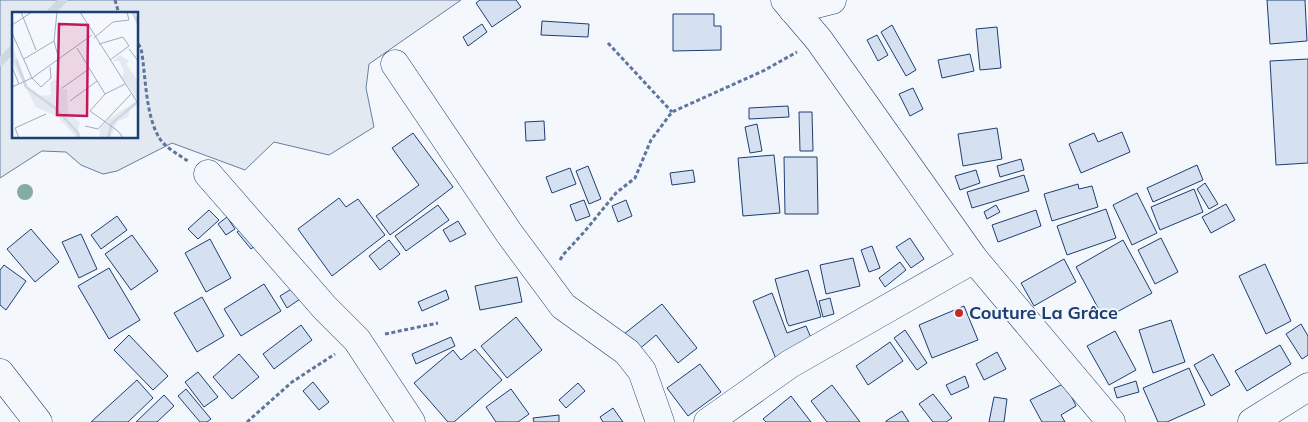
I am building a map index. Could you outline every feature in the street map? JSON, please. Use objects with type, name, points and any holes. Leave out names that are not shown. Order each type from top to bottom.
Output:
[{"type":"street","points":[[789,5],[832,0]]},
{"type":"street","points":[[789,5],[819,40],[974,259],[1110,422]]},
{"type":"street","points":[[396,64],[509,233],[563,306],[626,352],[642,371],[660,422]]},
{"type":"street","points":[[208,174],[325,308],[357,340],[411,422]]},
{"type":"street","points":[[708,422],[790,364],[974,259]]},
{"type":"street","points":[[0,373],[38,422]]},
{"type":"street","points":[[1252,422],[1308,387]]},
{"type":"path","points":[[548,285],[563,255],[616,193],[635,178],[651,140],[672,112],[763,71],[819,40]]},
{"type":"path","points":[[608,43],[672,112]]},
{"type":"path","points":[[139,46],[145,68],[151,115],[161,141],[197,169],[208,174]]},
{"type":"path","points":[[247,422],[292,382],[357,340],[438,323]]},
{"type":"shaded area","points":[[0,0],[461,0],[369,64],[366,88],[374,127],[329,155],[274,142],[245,170],[172,143],[117,171],[103,174],[81,165],[66,152],[42,151],[0,178]]},
{"type":"building","points":[[480,0],[516,0],[521,7],[492,27],[476,3]]},
{"type":"building","points":[[1267,0],[1305,0],[1307,41],[1270,44]]},
{"type":"building","points":[[673,14],[714,14],[714,26],[721,26],[721,50],[673,51]]},
{"type":"building","points":[[542,21],[589,24],[588,37],[541,35]]},
{"type":"building","points":[[482,24],[487,32],[468,46],[463,37]]},
{"type":"building","points":[[892,25],[916,70],[906,76],[881,32]]},
{"type":"building","points":[[997,27],[1001,68],[980,70],[976,29]]},
{"type":"building","points":[[877,35],[888,55],[878,61],[867,40]]},
{"type":"building","points":[[970,54],[974,71],[942,78],[938,60]]},
{"type":"building","points":[[1308,59],[1308,163],[1276,165],[1270,61]]},
{"type":"building","points":[[913,88],[923,109],[910,116],[899,94]]},
{"type":"building","points":[[788,106],[789,117],[749,119],[749,108]]},
{"type":"building","points":[[799,112],[812,112],[813,151],[800,151]]},
{"type":"building","points":[[544,121],[545,140],[526,141],[525,122]]},
{"type":"building","points":[[757,124],[762,151],[750,153],[745,127]]},
{"type":"building","points":[[997,128],[1002,159],[963,166],[958,134]]},
{"type":"building","points":[[1122,132],[1130,152],[1081,173],[1069,144],[1094,133],[1098,142]]},
{"type":"building","points":[[413,133],[453,187],[390,235],[376,216],[419,185],[392,148]]},
{"type":"building","points":[[774,155],[780,213],[743,216],[738,158]]},
{"type":"building","points":[[784,157],[817,157],[818,214],[785,214]]},
{"type":"building","points":[[1021,159],[1024,170],[1000,177],[997,166]]},
{"type":"building","points":[[1197,165],[1203,180],[1153,202],[1147,188]]},
{"type":"building","points":[[588,166],[601,199],[589,204],[576,171]]},
{"type":"building","points":[[570,168],[576,184],[552,193],[546,177]]},
{"type":"building","points":[[693,170],[695,182],[672,185],[670,173]]},
{"type":"building","points":[[976,170],[980,183],[960,190],[955,176]]},
{"type":"building","points":[[1024,175],[1029,191],[972,208],[967,192]]},
{"type":"building","points":[[1205,183],[1218,204],[1209,209],[1197,189]]},
{"type":"building","points":[[1078,184],[1079,189],[1092,186],[1098,207],[1052,221],[1044,194]]},
{"type":"building","points":[[1194,189],[1203,212],[1160,230],[1151,207]]},
{"type":"building","points":[[1137,193],[1157,233],[1132,245],[1113,205]]},
{"type":"building","points":[[339,198],[346,207],[358,199],[385,235],[332,276],[298,229]]},
{"type":"building","points":[[584,200],[590,216],[576,221],[570,205]]},
{"type":"building","points":[[626,200],[632,216],[618,222],[612,206]]},
{"type":"building","points":[[1226,204],[1235,220],[1211,233],[1202,217]]},
{"type":"building","points":[[438,205],[449,220],[406,251],[395,236]]},
{"type":"building","points":[[996,205],[1000,212],[987,219],[984,212]]},
{"type":"building","points":[[1106,209],[1116,238],[1067,255],[1057,226]]},
{"type":"building","points":[[209,210],[219,220],[198,239],[188,229]]},
{"type":"building","points":[[1036,210],[1041,226],[998,242],[992,225]]},
{"type":"building","points":[[117,216],[127,230],[101,249],[91,235]]},
{"type":"building","points":[[227,217],[235,229],[226,235],[218,224]]},
{"type":"building","points":[[458,221],[466,234],[450,242],[443,230]]},
{"type":"building","points":[[248,224],[261,241],[251,249],[237,232]]},
{"type":"building","points":[[31,229],[59,262],[35,282],[7,249]]},
{"type":"building","points":[[81,234],[97,269],[79,278],[62,242]]},
{"type":"building","points":[[132,235],[158,271],[131,290],[105,254]]},
{"type":"building","points":[[910,238],[924,259],[911,268],[896,247]]},
{"type":"building","points":[[1161,238],[1178,272],[1155,284],[1138,250]]},
{"type":"building","points":[[210,239],[231,278],[206,292],[185,253]]},
{"type":"building","points":[[389,240],[400,254],[380,270],[369,256]]},
{"type":"building","points":[[1123,240],[1152,293],[1104,319],[1076,267]]},
{"type":"building","points":[[872,246],[880,268],[869,272],[861,250]]},
{"type":"building","points":[[853,258],[860,286],[826,294],[820,265]]},
{"type":"building","points":[[1064,259],[1076,282],[1034,306],[1021,283]]},
{"type":"building","points":[[900,262],[906,270],[885,287],[879,278]]},
{"type":"building","points":[[1265,264],[1291,321],[1266,334],[1239,276]]},
{"type":"building","points":[[4,265],[26,281],[6,310],[0,305],[0,270]]},
{"type":"building","points":[[109,268],[140,320],[109,339],[78,286]]},
{"type":"building","points":[[808,270],[821,317],[789,326],[775,279]]},
{"type":"building","points":[[517,277],[522,302],[480,310],[475,286]]},
{"type":"building","points":[[264,284],[281,311],[241,336],[224,309]]},
{"type":"building","points":[[293,288],[300,299],[287,308],[280,296]]},
{"type":"building","points":[[446,290],[449,299],[422,311],[418,302]]},
{"type":"building","points":[[772,293],[787,333],[806,326],[814,345],[776,359],[753,301]]},
{"type":"building","points":[[202,297],[224,336],[197,352],[174,313]]},
{"type":"building","points":[[830,298],[834,314],[823,317],[819,301]]},
{"type":"building","points":[[662,304],[697,348],[678,363],[656,335],[637,351],[624,334]]},
{"type":"building","points":[[964,306],[978,340],[932,358],[919,325]]},
{"type":"building","points":[[516,317],[542,350],[507,378],[481,346]]},
{"type":"building","points":[[1171,320],[1185,362],[1153,373],[1139,330]]},
{"type":"building","points":[[1301,324],[1308,336],[1308,355],[1302,359],[1286,334]]},
{"type":"building","points":[[301,325],[312,340],[274,369],[263,354]]},
{"type":"building","points":[[905,330],[927,363],[917,370],[894,338]]},
{"type":"building","points":[[1115,331],[1136,370],[1109,385],[1087,346]]},
{"type":"building","points":[[129,335],[168,376],[153,390],[114,350]]},
{"type":"building","points":[[451,337],[455,346],[416,364],[412,354]]},
{"type":"building","points":[[890,342],[903,361],[868,385],[856,366]]},
{"type":"building","points":[[1280,345],[1291,364],[1247,391],[1235,371]]},
{"type":"building","points":[[475,349],[502,380],[454,422],[448,422],[414,383],[453,350],[461,360]]},
{"type":"building","points":[[997,352],[1006,369],[984,380],[976,364]]},
{"type":"building","points":[[239,354],[259,377],[232,399],[213,377]]},
{"type":"building","points":[[1213,354],[1230,385],[1211,396],[1194,365]]},
{"type":"building","points":[[700,364],[721,392],[688,416],[667,388]]},
{"type":"building","points":[[1189,368],[1205,405],[1167,422],[1158,422],[1143,388]]},
{"type":"building","points":[[198,372],[218,397],[204,407],[185,382]]},
{"type":"building","points":[[965,376],[969,387],[951,395],[946,385]]},
{"type":"building","points":[[137,380],[153,398],[128,422],[91,422]]},
{"type":"building","points":[[1136,381],[1139,392],[1117,398],[1114,388]]},
{"type":"building","points":[[313,382],[329,402],[319,410],[303,391]]},
{"type":"building","points":[[578,383],[585,391],[566,408],[559,400]]},
{"type":"building","points":[[1065,383],[1076,406],[1061,415],[1065,422],[1042,422],[1030,400]]},
{"type":"building","points":[[832,385],[860,422],[827,422],[811,401]]},
{"type":"building","points":[[186,389],[211,419],[207,422],[200,422],[178,396]]},
{"type":"building","points":[[511,389],[529,414],[518,422],[496,422],[486,407]]},
{"type":"building","points":[[933,394],[952,418],[946,422],[933,422],[919,404]]},
{"type":"building","points":[[164,395],[174,406],[157,422],[136,422]]},
{"type":"building","points":[[791,396],[811,422],[766,422],[763,419]]},
{"type":"building","points":[[994,397],[1007,399],[1004,422],[989,422]]},
{"type":"building","points":[[613,408],[623,422],[603,422],[600,417]]},
{"type":"building","points":[[902,411],[909,422],[886,422],[886,421]]},
{"type":"building","points":[[559,415],[559,422],[534,422],[533,418]]},
{"type":"waterway","points":[[51,12],[63,0]]},
{"type":"waterway","points":[[0,62],[12,50]]},
{"type":"place","name":"Couture La Grâce","points":[[959,313]]}]
